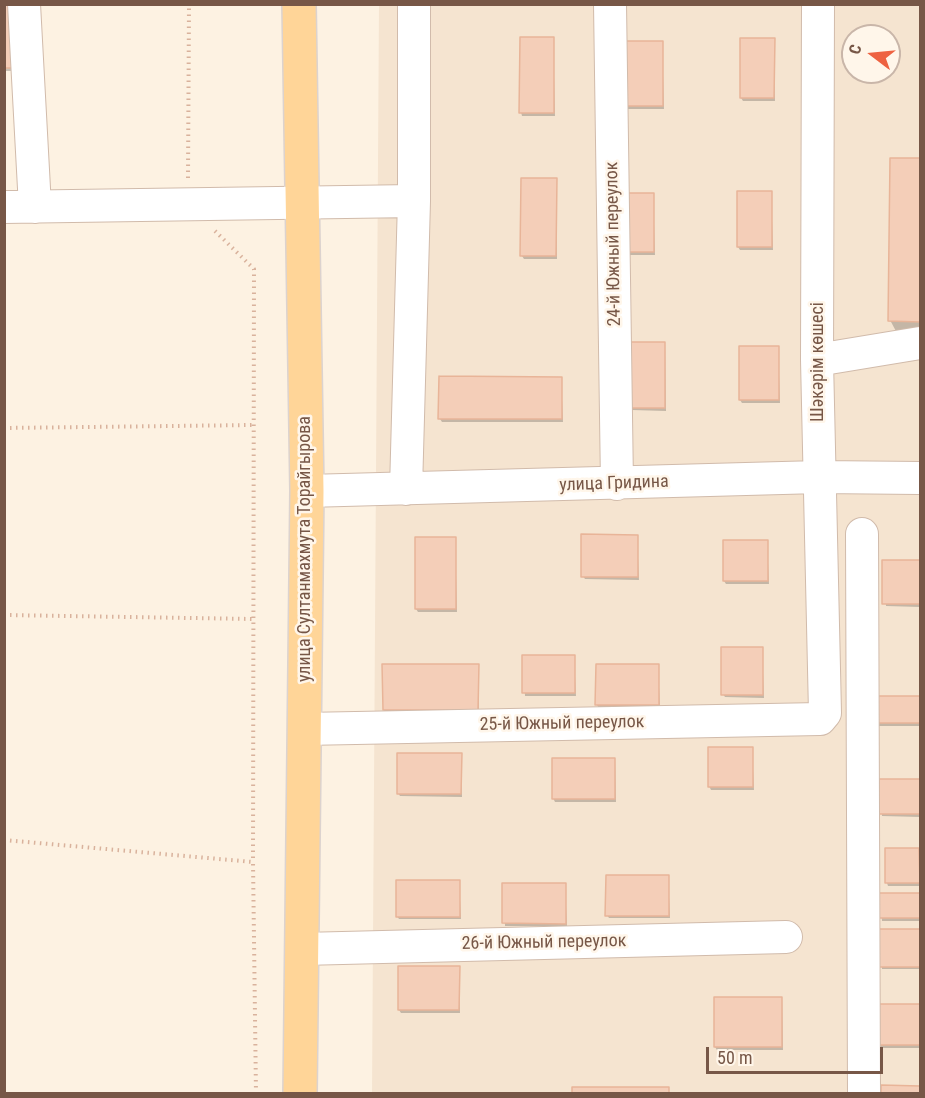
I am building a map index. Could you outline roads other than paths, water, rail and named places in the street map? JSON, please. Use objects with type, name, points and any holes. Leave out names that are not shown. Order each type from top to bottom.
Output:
[{"type":"main road","name":"улица Султанмахмута Торайгырова","points":[[299,4],[307,491],[300,1094]]},
{"type":"street","points":[[24,4],[35,207]]},
{"type":"street","points":[[406,489],[414,201],[414,4]]},
{"type":"street","name":"24-й Южный переулок","points":[[610,4],[617,484]]},
{"type":"street","name":"Шәкәрім көшесі","points":[[818,4],[817,360],[825,712],[820,718]]},
{"type":"street","points":[[4,207],[414,201]]},
{"type":"street","points":[[817,360],[921,343]]},
{"type":"street","name":"улица Гридина","points":[[307,491],[819,477],[921,478]]},
{"type":"street","points":[[862,534],[864,1094]]},
{"type":"street","name":"25-й Южный переулок","points":[[304,729],[820,718]]},
{"type":"street","name":"26-й Южный переулок","points":[[302,949],[786,937]]}]
